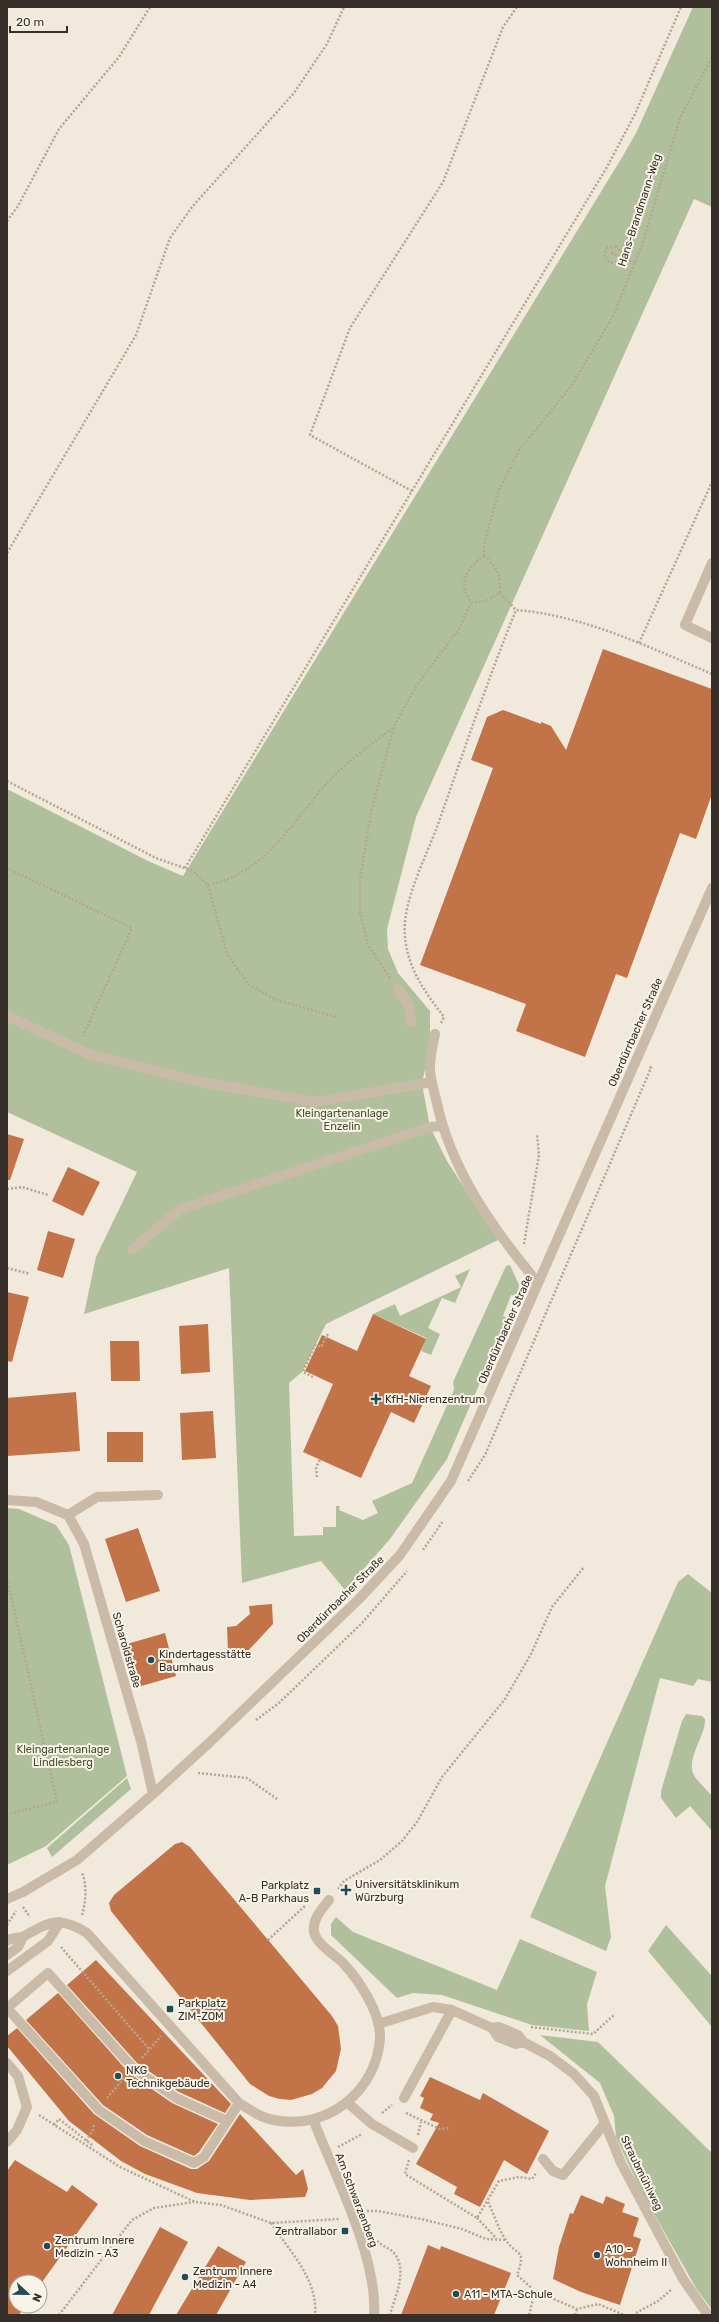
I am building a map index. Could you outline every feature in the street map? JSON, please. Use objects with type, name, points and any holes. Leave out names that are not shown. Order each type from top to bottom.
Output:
[{"type":"street","points":[[712,563],[685,625],[712,638]]},
{"type":"street","name":"Oberdürrbacher Straße","points":[[7,1899],[15,1896],[77,1860],[153,1794],[359,1599],[400,1555],[451,1481],[712,888]]},
{"type":"street","points":[[398,988],[409,1006],[411,1022]]},
{"type":"street","points":[[7,1016],[77,1050],[206,1083],[316,1102],[432,1082]]},
{"type":"street","points":[[435,1034],[430,1065],[441,1126],[460,1171],[520,1261],[538,1283]]},
{"type":"street","points":[[133,1249],[179,1210],[430,1127],[441,1126]]},
{"type":"street","points":[[7,1500],[36,1502],[68,1515],[97,1497],[158,1495]]},
{"type":"street","name":"Scharoldstraße","points":[[68,1515],[84,1544],[141,1741],[153,1794]]},
{"type":"street","points":[[9,1939],[23,1937],[45,1924],[60,1922],[70,1923],[87,1933],[239,2103],[259,2115],[273,2120],[296,2123],[331,2112],[348,2103],[368,2079],[374,2064],[380,2036],[378,2024],[363,1988],[342,1962],[316,1937],[314,1924],[329,1900]]},
{"type":"street","points":[[7,1971],[48,1941],[60,1922]]},
{"type":"street","points":[[7,1955],[18,1947],[23,1937]]},
{"type":"street","points":[[227,2121],[176,2098],[133,2068],[48,1972],[7,2008],[99,2110],[144,2141],[194,2163],[204,2157],[239,2103]]},
{"type":"street","name":"Straubmühlweg","points":[[378,2024],[433,2007],[452,2010],[492,2028],[498,2037],[516,2044],[523,2042],[550,2056],[574,2074],[594,2096],[621,2163],[683,2279],[708,2315]]},
{"type":"street","points":[[404,2098],[452,2010]]},
{"type":"street","points":[[7,2063],[18,2076],[27,2107],[17,2130],[7,2142]]},
{"type":"street","points":[[348,2103],[372,2124],[413,2148]]},
{"type":"street","name":"Am Schwarzenberg","points":[[312,2119],[352,2218],[368,2263],[375,2297],[374,2315]]},
{"type":"street","points":[[543,2159],[553,2171],[563,2176],[605,2123]]},
{"type":"path","points":[[7,221],[18,206],[59,129],[119,57],[150,7]]},
{"type":"path","points":[[7,553],[136,335],[170,238],[192,208],[294,93],[327,44],[344,7]]},
{"type":"path","points":[[412,491],[310,435],[350,328],[443,182],[503,27],[517,7]]},
{"type":"path","points":[[185,868],[607,167],[635,114],[681,7]]},
{"type":"path","name":"Hans-Brandmann-Weg","points":[[484,556],[484,545],[498,492],[519,450],[572,385],[613,316],[635,263],[662,184],[680,118],[712,57]]},
{"type":"path","points":[[616,246],[622,253],[620,257],[619,261],[610,263],[604,256],[608,248],[616,246]]},
{"type":"path","points":[[611,253],[635,263]]},
{"type":"path","points":[[639,643],[712,482]]},
{"type":"path","points":[[471,603],[464,592],[465,578],[471,564],[484,556],[494,563],[501,580],[500,593],[516,610],[546,612],[639,643],[712,674]]},
{"type":"path","points":[[471,603],[486,601],[500,593]]},
{"type":"path","points":[[398,988],[368,945],[360,913],[360,879],[371,812],[394,726],[416,686],[459,629],[471,603]]},
{"type":"path","points":[[435,1034],[444,1017],[414,975],[405,936],[406,917],[416,881],[491,673],[516,610]]},
{"type":"path","points":[[208,884],[228,881],[265,857],[336,773],[394,726]]},
{"type":"path","points":[[7,781],[156,858],[193,871],[208,884],[227,954],[250,985],[277,1000],[336,1017]]},
{"type":"path","points":[[7,868],[132,928],[77,1050]]},
{"type":"path","points":[[520,1261],[529,1225],[539,1155],[537,1134]]},
{"type":"path","points":[[7,1190],[22,1187],[48,1195]]},
{"type":"path","points":[[7,1268],[30,1274]]},
{"type":"path","points":[[313,1377],[303,1372],[315,1345],[321,1347],[327,1336],[330,1337]]},
{"type":"path","points":[[317,1477],[316,1467],[320,1460]]},
{"type":"path","points":[[329,1900],[344,1881],[380,1860],[402,1841],[417,1822],[442,1777],[505,1699],[531,1654],[552,1607],[584,1567]]},
{"type":"path","points":[[7,1578],[58,1802],[7,1814]]},
{"type":"path","points":[[178,1771],[247,1778],[277,1799]]},
{"type":"path","points":[[84,1908],[85,1878]]},
{"type":"path","points":[[7,1924],[18,1907]]},
{"type":"path","points":[[24,1908],[30,1916]]},
{"type":"path","points":[[268,1940],[298,1914]]},
{"type":"path","points":[[58,1943],[149,2049]]},
{"type":"path","points":[[525,2027],[593,2034],[614,2015]]},
{"type":"path","points":[[27,2107],[54,2124],[84,2146],[120,2168],[195,2202]]},
{"type":"path","points":[[54,2124],[59,2119],[92,2145],[87,2142],[84,2146]]},
{"type":"path","points":[[417,2137],[421,2122],[440,2129],[449,2128]]},
{"type":"path","points":[[336,2148],[358,2138]]},
{"type":"path","points":[[477,2218],[488,2202],[499,2181],[519,2177],[532,2179],[543,2159]]},
{"type":"path","points":[[405,2174],[477,2218],[498,2240]]},
{"type":"path","points":[[59,2315],[132,2220],[154,2208],[195,2202],[221,2205],[271,2223],[352,2218],[362,2211],[378,2211],[421,2218],[462,2229],[486,2239],[506,2240]]},
{"type":"path","points":[[488,2202],[506,2240],[519,2251],[522,2262],[517,2276],[535,2291],[577,2309],[598,2304],[624,2315]]},
{"type":"path","points":[[271,2223],[303,2267],[315,2297],[316,2315]]},
{"type":"path","points":[[378,2243],[393,2252],[400,2263],[401,2275],[390,2315]]},
{"type":"path","points":[[636,2313],[658,2301],[683,2279]]},
{"type":"path","points":[[529,2315],[535,2291]]},
{"type":"path","points":[[575,2315],[577,2309]]},
{"type":"green space","name":"Kleingartenanlage Enzelin","points":[[693,7],[712,7],[712,207],[694,199],[416,817],[387,929],[388,949],[398,973],[430,1011],[430,1044],[422,1084],[430,1127],[447,1161],[498,1240],[326,1324],[302,1372],[289,1383],[294,1536],[323,1535],[323,1527],[336,1527],[336,1506],[340,1506],[339,1510],[363,1520],[378,1513],[372,1501],[412,1483],[454,1390],[453,1382],[506,1266],[510,1265],[519,1285],[517,1297],[511,1295],[503,1316],[508,1318],[447,1459],[390,1539],[345,1590],[321,1561],[242,1583],[229,1268],[84,1314],[96,1257],[137,1172],[7,1112],[7,789],[148,861],[183,876],[621,159],[636,133]]},
{"type":"green space","points":[[470,1269],[455,1303],[442,1298],[428,1328],[440,1334],[431,1355],[421,1351],[426,1338],[373,1314],[395,1304],[400,1316],[461,1287],[455,1276]]},
{"type":"green space","name":"Kleingartenanlage Lindlesberg","points":[[7,1508],[19,1509],[56,1525],[69,1545],[127,1776],[46,1846],[7,1865]]},
{"type":"green space","points":[[688,1574],[712,1593],[712,1682],[698,1679],[693,1686],[660,1678],[605,1886],[611,1937],[606,1951],[530,1917],[678,1582]]},
{"type":"green space","points":[[686,1714],[702,1716],[705,1719],[692,1763],[692,1770],[697,1780],[712,1796],[712,1831],[690,1806],[676,1818],[661,1798],[661,1791],[682,1721]]},
{"type":"green space","points":[[127,1778],[131,1789],[52,1857],[47,1848]]},
{"type":"green space","points":[[336,1917],[353,1932],[497,1990],[520,1939],[597,1972],[587,2004],[589,2031],[532,2025],[442,1995],[413,1993],[397,1998],[331,1935],[331,1924]]},
{"type":"green space","points":[[666,1925],[712,1976],[712,2027],[648,1951]]},
{"type":"green space","points":[[540,2035],[598,2042],[712,2153],[712,2310],[696,2288],[640,2189],[616,2137],[614,2116],[600,2083]]},
{"type":"building","points":[[603,649],[712,689],[712,794],[696,839],[680,833],[627,978],[616,974],[585,1057],[516,1031],[526,1004],[420,965],[493,768],[471,760],[487,717],[503,710],[541,724],[541,722],[551,726],[566,750]]},
{"type":"building","points":[[7,1134],[24,1139],[10,1180],[7,1180]]},
{"type":"building","points":[[68,1167],[100,1182],[83,1216],[52,1201]]},
{"type":"building","points":[[48,1231],[75,1239],[63,1278],[37,1270]]},
{"type":"building","points":[[7,1292],[29,1297],[12,1362],[7,1361]]},
{"type":"building","name":"KfH-Nierenzentrum","points":[[373,1314],[426,1339],[409,1376],[431,1386],[414,1423],[391,1412],[361,1478],[303,1452],[333,1384],[305,1371],[322,1335],[357,1351]]},
{"type":"building","points":[[208,1324],[210,1372],[181,1374],[179,1326]]},
{"type":"building","points":[[110,1341],[139,1341],[140,1381],[111,1381]]},
{"type":"building","points":[[76,1392],[80,1451],[7,1456],[7,1398]]},
{"type":"building","points":[[213,1411],[216,1458],[182,1460],[180,1413]]},
{"type":"building","points":[[107,1432],[143,1432],[143,1462],[107,1462]]},
{"type":"building","points":[[138,1528],[160,1591],[126,1602],[105,1539]]},
{"type":"building","points":[[272,1604],[273,1624],[247,1652],[228,1652],[227,1627],[236,1626],[250,1614],[249,1606]]},
{"type":"building","name":"Kindertagesstätte Baumhaus","points":[[165,1633],[176,1676],[138,1687],[127,1644]]},
{"type":"building","points":[[182,1842],[190,1847],[332,2016],[338,2026],[341,2049],[336,2071],[322,2088],[312,2094],[291,2100],[280,2099],[269,2096],[250,2084],[111,1911],[109,1903],[114,1895],[175,1844]]},
{"type":"building","points":[[96,1960],[231,2104],[225,2113],[179,2092],[137,2063],[67,1985]]},
{"type":"building","points":[[58,1993],[129,2073],[172,2103],[218,2124],[199,2152],[194,2156],[147,2135],[103,2105],[26,2020]]},
{"type":"building","points":[[17,2028],[94,2114],[140,2146],[191,2169],[197,2169],[209,2161],[240,2114],[296,2175],[303,2169],[308,2189],[305,2197],[250,2200],[197,2193],[145,2174],[121,2161],[69,2121],[7,2046],[7,2036]]},
{"type":"building","points":[[430,2077],[480,2100],[483,2093],[549,2131],[527,2174],[504,2160],[480,2207],[454,2194],[457,2187],[416,2164],[439,2123],[430,2120],[433,2114],[420,2108],[424,2098],[420,2096]]},
{"type":"building","name":"Zentrum Innere Medizin - A3","points":[[15,2160],[67,2192],[72,2185],[98,2204],[48,2274],[8,2274],[8,2314],[20,2314],[19,2315],[7,2315],[7,2171]]},
{"type":"building","name":"A10 - Wohnheim II","points":[[581,2195],[603,2204],[606,2196],[625,2204],[622,2212],[639,2218],[633,2236],[641,2239],[620,2305],[581,2292],[553,2279],[559,2247],[570,2213],[573,2214]]},
{"type":"building","points":[[160,2227],[188,2242],[149,2315],[112,2315]]},
{"type":"building","name":"A11 - MTA-Schule","points":[[428,2245],[440,2250],[441,2246],[511,2273],[494,2315],[401,2315]]},
{"type":"building","points":[[218,2246],[246,2262],[216,2315],[176,2315]]},
{"type":"place","name":"KfH-Nierenzentrum","points":[[376,1399]]},
{"type":"place","name":"Kindertagesstätte Baumhaus","points":[[151,1660]]},
{"type":"place","name":"Universitätsklinikum Würzburg","points":[[346,1890]]},
{"type":"place","name":"Parkplatz A-B Parkhaus","points":[[317,1891]]},
{"type":"place","name":"Parkplatz ZIM-ZOM","points":[[170,2009]]},
{"type":"place","name":"NKG Technikgebäude","points":[[118,2076]]},
{"type":"place","name":"Zentrallabor","points":[[345,2231]]},
{"type":"place","name":"Zentrum Innere Medizin - A3","points":[[47,2246]]},
{"type":"place","name":"A10 - Wohnheim II","points":[[597,2255]]},
{"type":"place","name":"Zentrum Innere Medizin - A4","points":[[185,2277]]},
{"type":"place","name":"A11 - MTA-Schule","points":[[456,2294]]}]
